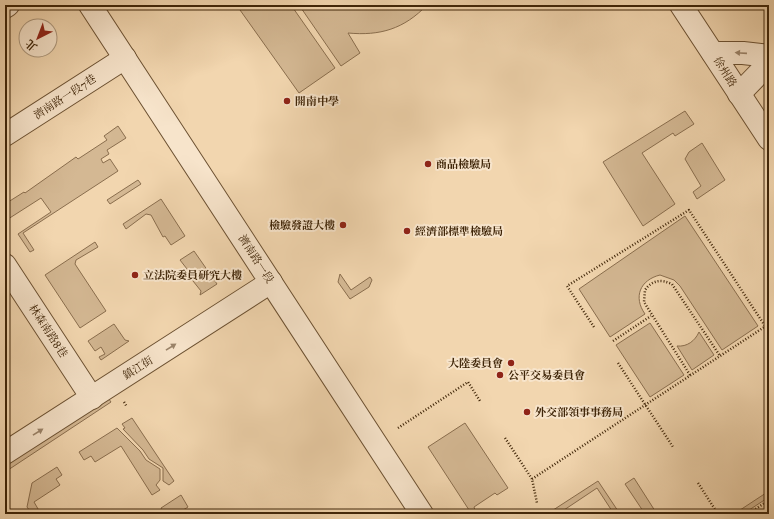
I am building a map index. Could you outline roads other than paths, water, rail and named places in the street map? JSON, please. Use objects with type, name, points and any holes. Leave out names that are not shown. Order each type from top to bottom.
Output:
[{"type":"street","name":"濟南路一段","points":[[90,5],[422,514]]},
{"type":"street","name":"徐州路","points":[[681,5],[769,139]]},
{"type":"street","points":[[713,53],[743,53],[769,56]]},
{"type":"street","name":"濟南路一段7巷","points":[[5,135],[125,58]]},
{"type":"street","points":[[739,94],[769,63]]},
{"type":"street","name":"林森南路8巷","points":[[5,265],[92,398]]},
{"type":"street","name":"鎮江街","points":[[5,453],[271,282]]},
{"type":"place","name":"開南中學","points":[[287,101]]},
{"type":"place","name":"商品檢驗局","points":[[428,164]]},
{"type":"place","name":"檢驗發證大樓","points":[[343,225]]},
{"type":"place","name":"經濟部標準檢驗局","points":[[407,231]]},
{"type":"place","name":"立法院委員研究大樓","points":[[135,275]]},
{"type":"place","name":"大陸委員會","points":[[511,363]]},
{"type":"place","name":"公平交易委員會","points":[[500,375]]},
{"type":"place","name":"外交部領事事務局","points":[[527,412]]}]
